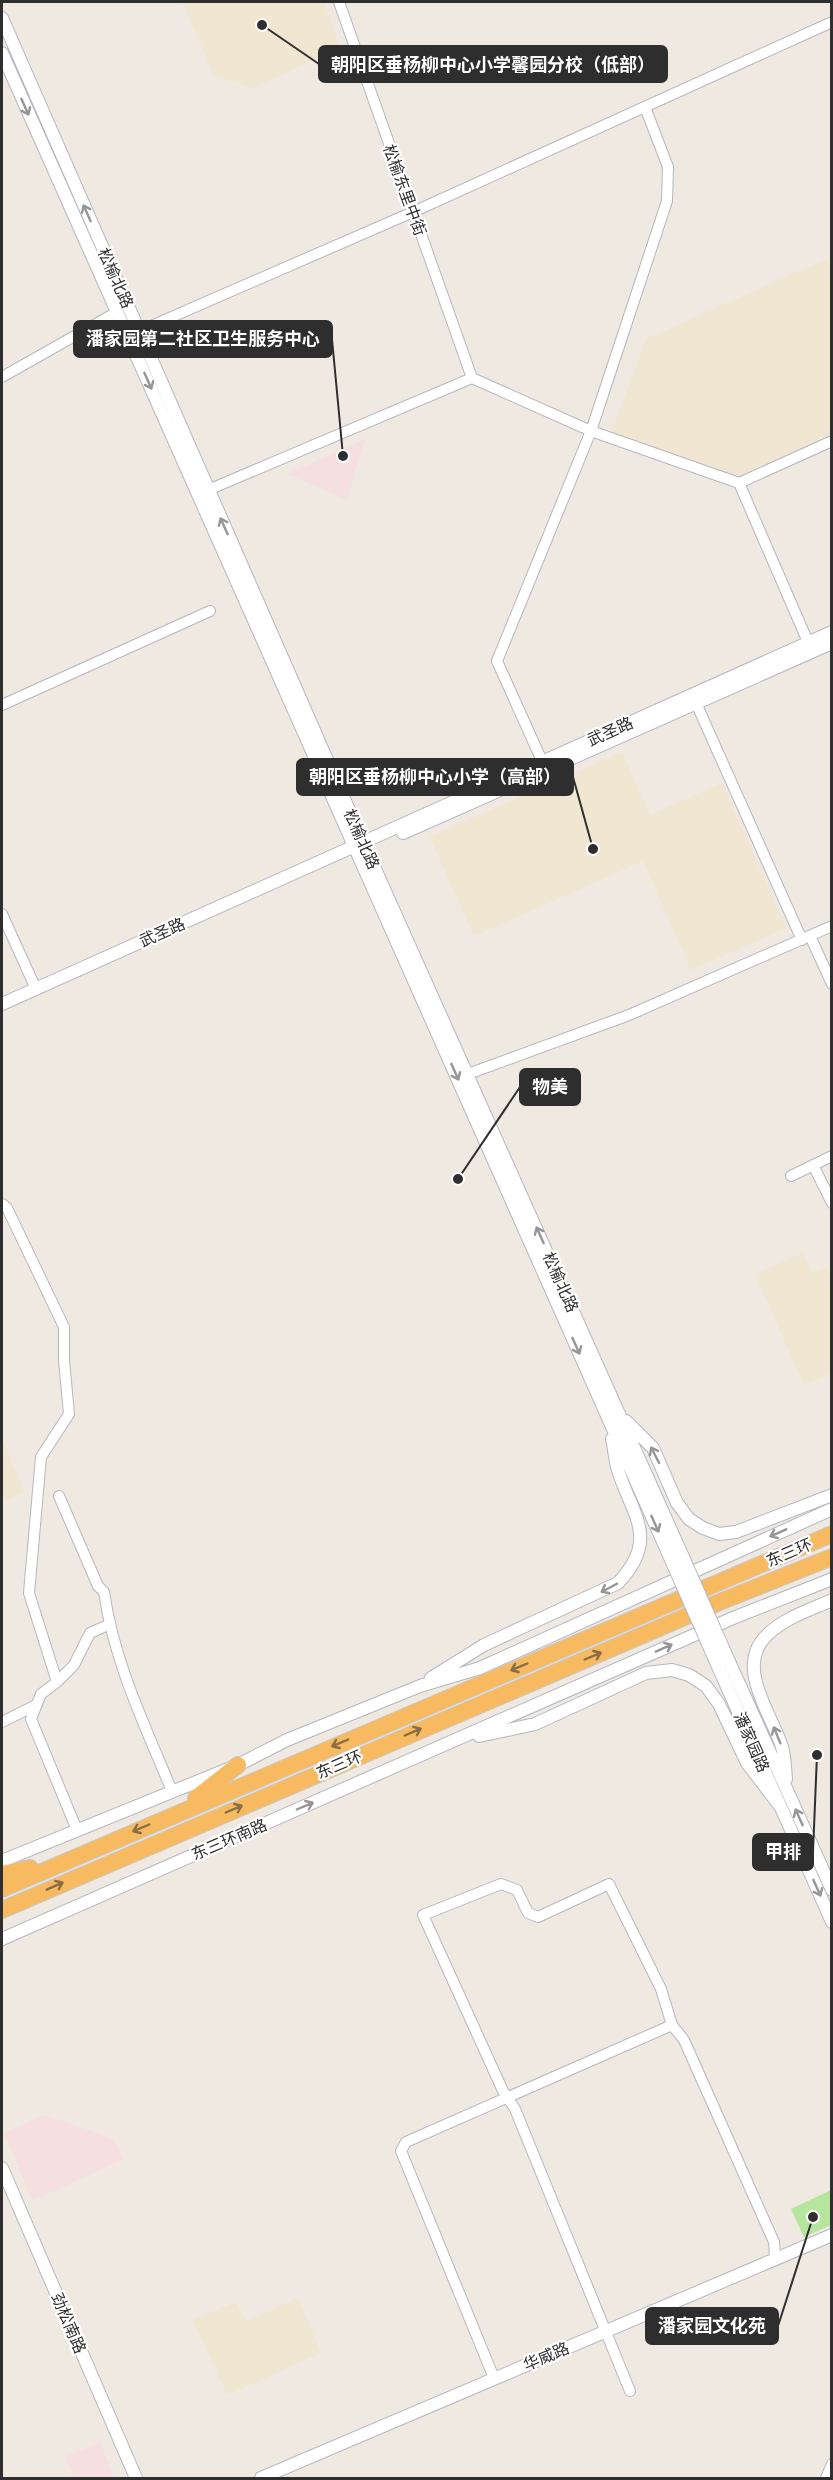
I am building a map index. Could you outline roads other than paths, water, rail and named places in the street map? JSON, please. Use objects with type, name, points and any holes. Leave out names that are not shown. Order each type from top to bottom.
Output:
[{"type":"highway","name":"东三环","points":[[2,1889],[831,1534]]},
{"type":"highway","name":"东三环","points":[[2,1910],[677,1620],[831,1557]]},
{"type":"highway","points":[[180,1812],[238,1765]]},
{"type":"highway","points":[[2,1874],[67,1861]]},
{"type":"street","name":"松榆东里中街","points":[[339,2],[472,378]]},
{"type":"street","name":"松榆北路","points":[[2,18],[134,334],[722,1660]]},
{"type":"street","points":[[134,334],[413,212],[831,22]]},
{"type":"street","name":"松榆北路","points":[[2,53],[117,312],[134,334],[208,490],[361,845],[468,1074],[615,1418]]},
{"type":"street","points":[[543,761],[496,661],[591,431],[667,201],[668,167],[645,107]]},
{"type":"street","points":[[2,377],[117,312]]},
{"type":"street","points":[[208,490],[472,378],[591,431],[739,483],[831,441]]},
{"type":"street","points":[[739,483],[808,642]]},
{"type":"street","points":[[2,705],[210,611]]},
{"type":"street","name":"武圣路","points":[[361,845],[831,632]]},
{"type":"street","name":"武圣路","points":[[2,1004],[361,845],[696,703],[831,643]]},
{"type":"street","points":[[696,703],[806,938],[831,984]]},
{"type":"street","points":[[2,914],[36,988]]},
{"type":"street","points":[[468,1074],[629,1015],[831,926]]},
{"type":"street","points":[[791,1176],[831,1156]]},
{"type":"street","points":[[813,1165],[831,1201]]},
{"type":"street","points":[[2,1204],[7,1208],[64,1327],[64,1360],[69,1414],[41,1457],[28,1593],[57,1682]]},
{"type":"street","points":[[615,1418],[653,1448],[677,1503],[689,1519],[719,1534],[736,1532],[831,1495]]},
{"type":"street","points":[[420,1686],[483,1645],[618,1583],[631,1569],[641,1545],[638,1517],[617,1467],[615,1418]]},
{"type":"street","points":[[59,1496],[98,1586],[104,1592],[108,1625],[119,1663],[172,1791]]},
{"type":"street","points":[[2,1861],[238,1765],[287,1740],[420,1686],[480,1668],[831,1509]]},
{"type":"street","points":[[457,1740],[733,1618],[831,1579]]},
{"type":"street","points":[[788,1792],[782,1747],[753,1672],[758,1648],[766,1636],[783,1623],[831,1600]]},
{"type":"street","points":[[77,1830],[31,1719],[41,1694],[74,1665],[90,1633],[108,1625]]},
{"type":"street","name":"潘家园路","points":[[722,1660],[788,1792],[831,1890]]},
{"type":"street","name":"潘家园路","points":[[722,1660],[780,1806],[831,1922]]},
{"type":"street","points":[[457,1740],[535,1724],[646,1673],[672,1670],[689,1675],[706,1686],[719,1704],[747,1762],[780,1806]]},
{"type":"street","points":[[2,1722],[36,1705]]},
{"type":"street","name":"东三环南路","points":[[2,1939],[457,1740]]},
{"type":"street","points":[[630,2391],[515,2109],[502,2091],[423,1915],[501,1884],[517,1890],[528,1913],[538,1917],[609,1884],[661,1989],[672,2025],[684,2040],[774,2242],[775,2258]]},
{"type":"street","points":[[494,2378],[401,2151],[406,2142],[414,2137],[508,2099],[549,2078],[672,2025]]},
{"type":"street","name":"劲松南路","points":[[2,2168],[136,2478]]},
{"type":"street","name":"华威路","points":[[261,2478],[831,2235]]},
{"type":"street","points":[[826,2478],[831,2464]]},
{"type":"place","name":"朝阳区垂杨柳中心小学馨园分校（低部）","points":[[262,25]]},
{"type":"place","name":"潘家园第二社区卫生服务中心","points":[[343,456]]},
{"type":"place","name":"朝阳区垂杨柳中心小学（高部）","points":[[593,849]]},
{"type":"place","name":"物美","points":[[458,1179]]},
{"type":"place","name":"甲排","points":[[817,1755]]},
{"type":"place","name":"潘家园文化苑","points":[[813,2217]]}]
